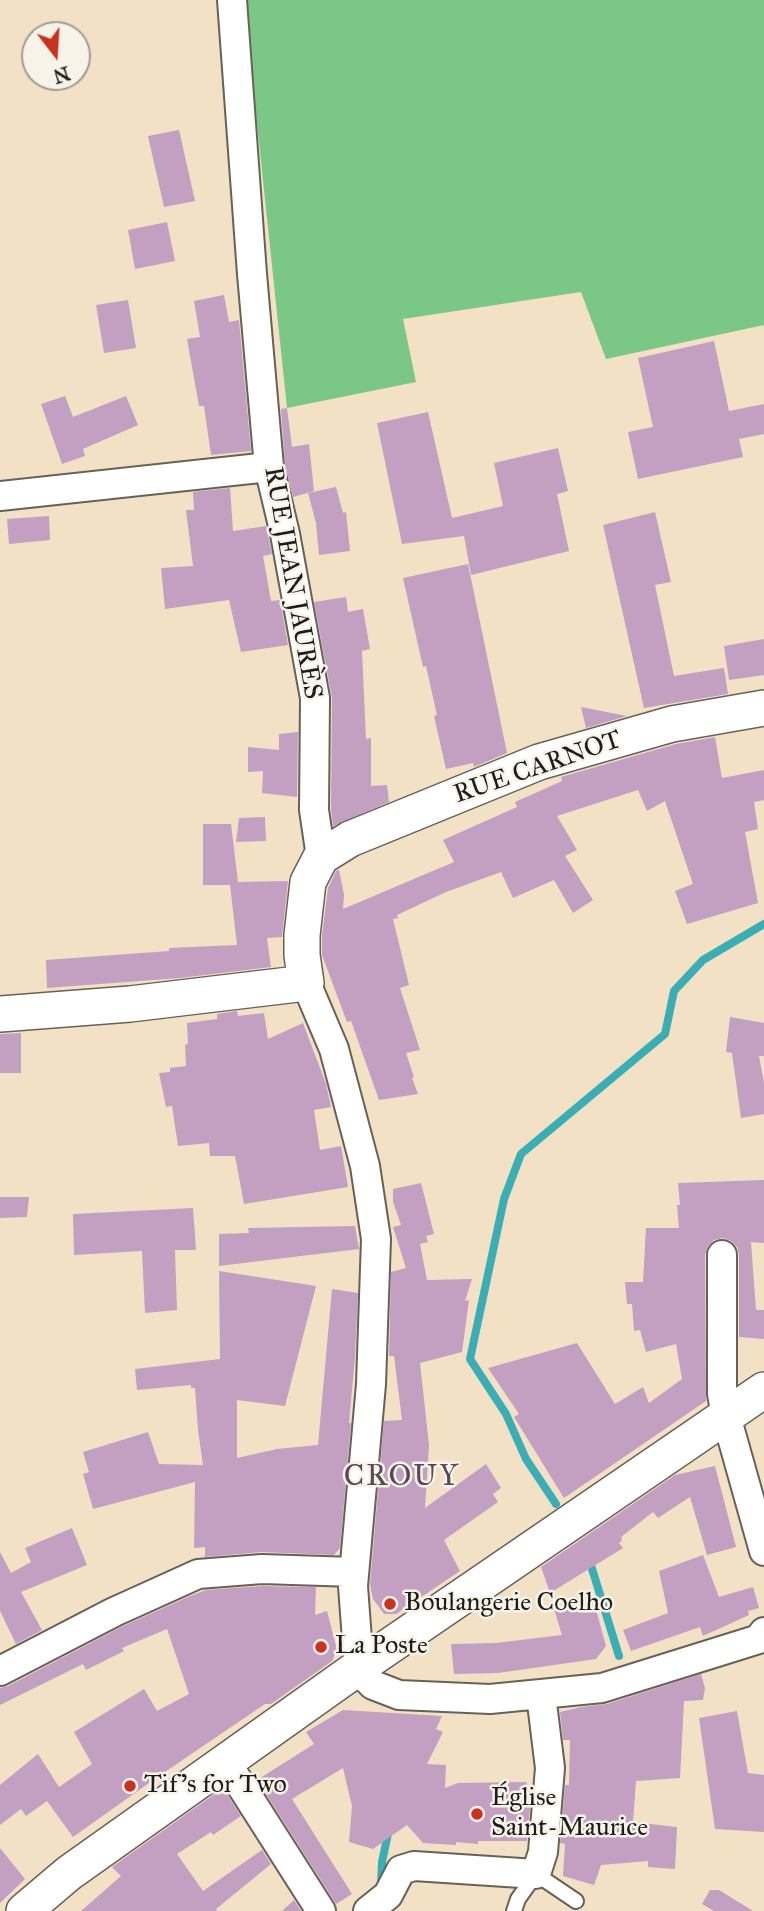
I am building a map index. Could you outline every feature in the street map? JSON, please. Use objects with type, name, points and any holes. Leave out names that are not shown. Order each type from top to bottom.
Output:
[{"type":"street","name":"RUE JEAN JAURÈS","points":[[232,0],[269,467],[285,534],[315,698],[314,810],[321,857]]},
{"type":"street","points":[[0,496],[269,467]]},
{"type":"street","name":"RUE CARNOT","points":[[321,857],[351,839],[539,762],[672,724],[764,708]]},
{"type":"street","points":[[321,857],[308,881],[302,945],[306,982],[334,1049],[365,1166],[376,1240],[371,1384],[353,1586],[359,1667],[373,1685],[399,1695],[490,1699],[541,1695],[602,1688],[759,1639],[764,1632]]},
{"type":"street","points":[[0,1014],[130,1004],[306,982]]},
{"type":"street","points":[[722,1255],[722,1394],[764,1551]]},
{"type":"street","points":[[25,1911],[69,1873],[359,1667],[764,1390]]},
{"type":"street","points":[[0,1671],[114,1612],[198,1574],[262,1569],[354,1572]]},
{"type":"street","points":[[382,1898],[401,1871],[414,1866],[536,1874],[543,1852],[550,1768],[541,1695]]},
{"type":"street","points":[[226,1762],[321,1911]]},
{"type":"lane","points":[[514,1911],[518,1899],[536,1874],[576,1900]]},
{"type":"green space","points":[[244,0],[764,0],[764,325],[606,359],[581,292],[403,319],[416,382],[287,408]]},
{"type":"building","points":[[179,130],[195,201],[164,207],[148,136]]},
{"type":"building","points":[[167,222],[175,261],[135,269],[128,230]]},
{"type":"building","points":[[224,295],[229,322],[239,320],[251,451],[211,455],[204,406],[199,406],[187,339],[200,337],[194,301]]},
{"type":"building","points":[[128,300],[136,348],[104,353],[96,305]]},
{"type":"building","points":[[714,341],[729,411],[764,404],[764,434],[739,439],[743,457],[638,479],[628,432],[653,427],[638,358]]},
{"type":"building","points":[[65,396],[73,417],[126,396],[138,425],[83,449],[85,456],[62,464],[41,404]]},
{"type":"building","points":[[287,408],[292,447],[309,444],[314,491],[293,497],[285,464],[281,409]]},
{"type":"building","points":[[428,412],[452,518],[503,506],[494,463],[558,448],[568,491],[557,494],[569,551],[471,575],[464,536],[402,544],[377,423]]},
{"type":"building","points":[[336,487],[343,513],[346,512],[350,551],[319,555],[316,523],[308,493]]},
{"type":"building","points":[[230,488],[233,531],[266,526],[272,554],[263,556],[271,601],[280,600],[288,645],[241,652],[229,600],[165,609],[161,568],[193,566],[186,510],[194,510],[193,492]]},
{"type":"building","points":[[655,512],[671,582],[655,585],[674,676],[724,668],[728,694],[644,708],[603,525]]},
{"type":"building","points":[[49,516],[50,540],[9,544],[7,519]]},
{"type":"building","points":[[468,564],[507,753],[474,767],[473,763],[446,769],[426,666],[423,667],[403,578]]},
{"type":"building","points":[[346,597],[348,612],[363,609],[370,649],[362,651],[366,739],[371,738],[371,786],[387,785],[389,802],[333,826],[332,698],[314,602]]},
{"type":"building","points":[[764,639],[764,675],[729,680],[724,646]]},
{"type":"building","points":[[581,707],[627,716],[586,728]]},
{"type":"building","points":[[298,732],[297,797],[262,793],[263,771],[248,772],[248,747],[279,750],[279,734]]},
{"type":"building","points":[[715,737],[722,778],[764,770],[764,800],[754,802],[758,829],[745,832],[758,903],[687,924],[675,891],[693,884],[665,801],[647,811],[638,790],[557,816],[577,850],[565,856],[593,900],[573,913],[554,880],[513,898],[501,872],[446,892],[393,919],[409,985],[400,988],[420,1050],[406,1053],[418,1094],[379,1100],[351,1021],[347,1022],[322,955],[328,888],[336,871],[339,870],[344,895],[343,909],[454,862],[443,840],[517,807],[515,802],[562,781],[561,777],[676,744]]},
{"type":"building","points":[[265,817],[266,841],[236,842],[239,818]]},
{"type":"building","points":[[203,824],[231,824],[238,882],[288,881],[282,937],[267,938],[271,967],[180,978],[47,988],[46,960],[169,951],[169,948],[237,945],[230,885],[203,885]]},
{"type":"building","points":[[237,1011],[238,1016],[264,1013],[268,1039],[303,1023],[326,1084],[331,1107],[314,1110],[320,1150],[341,1146],[348,1187],[244,1204],[235,1156],[210,1156],[209,1143],[178,1146],[172,1106],[166,1107],[159,1073],[186,1066],[187,1023],[217,1019],[217,1014]]},
{"type":"building","points":[[730,1017],[764,1023],[764,1056],[759,1056],[764,1083],[764,1114],[741,1118],[732,1053],[726,1052]]},
{"type":"building","points":[[21,1033],[21,1073],[0,1073],[0,1034]]},
{"type":"building","points":[[764,1180],[764,1243],[751,1242],[756,1310],[764,1310],[764,1339],[739,1337],[739,1254],[731,1241],[723,1238],[714,1240],[705,1255],[706,1401],[564,1498],[514,1417],[519,1414],[488,1368],[577,1343],[615,1404],[643,1387],[649,1403],[682,1379],[676,1344],[646,1352],[640,1330],[634,1331],[632,1304],[627,1304],[625,1282],[643,1282],[646,1228],[679,1228],[678,1183]]},
{"type":"building","points":[[421,1183],[434,1234],[426,1236],[428,1242],[420,1244],[427,1280],[472,1279],[465,1301],[469,1300],[462,1352],[420,1363],[429,1445],[425,1508],[486,1464],[501,1488],[493,1494],[498,1502],[444,1540],[460,1571],[396,1614],[384,1614],[373,1599],[370,1584],[384,1421],[402,1420],[394,1356],[389,1356],[391,1272],[406,1268],[393,1227],[401,1225],[393,1202],[393,1189]]},
{"type":"building","points":[[0,1197],[29,1197],[27,1217],[0,1218]]},
{"type":"building","points":[[193,1208],[196,1250],[175,1250],[177,1310],[145,1313],[142,1251],[74,1255],[73,1214]]},
{"type":"building","points":[[355,1226],[359,1249],[219,1266],[219,1234],[249,1233],[248,1228]]},
{"type":"building","points":[[219,1271],[316,1286],[285,1406],[237,1400],[237,1458],[277,1449],[318,1445],[332,1289],[358,1293],[351,1423],[340,1548],[334,1555],[262,1552],[205,1557],[205,1547],[194,1548],[195,1482],[93,1509],[83,1474],[89,1472],[83,1452],[148,1432],[159,1464],[203,1465],[195,1388],[191,1388],[191,1385],[137,1390],[135,1369],[220,1359]]},
{"type":"building","points":[[715,1466],[736,1547],[707,1555],[690,1497],[658,1518],[653,1512],[621,1537],[619,1543],[623,1548],[550,1593],[541,1567],[675,1475]]},
{"type":"building","points":[[72,1528],[87,1565],[21,1592],[42,1630],[16,1644],[0,1611],[0,1552],[11,1573],[31,1562],[25,1548]]},
{"type":"building","points":[[703,1555],[719,1597],[753,1587],[759,1608],[748,1611],[749,1615],[703,1636],[700,1627],[631,1651],[623,1630],[668,1613],[659,1571]]},
{"type":"building","points":[[262,1586],[316,1587],[315,1615],[327,1611],[337,1650],[332,1661],[156,1778],[73,1837],[47,1801],[26,1816],[21,1809],[0,1825],[0,1785],[38,1754],[59,1787],[92,1764],[74,1732],[144,1689],[157,1711],[189,1694],[167,1629],[122,1648],[124,1651],[86,1670],[83,1664],[0,1705],[0,1688],[121,1627],[190,1596],[206,1590]]},
{"type":"building","points":[[592,1595],[606,1646],[596,1659],[498,1673],[454,1674],[451,1644],[496,1643],[562,1635],[554,1609]]},
{"type":"building","points":[[701,1674],[705,1688],[703,1700],[684,1701],[680,1778],[636,1781],[633,1822],[677,1827],[675,1869],[648,1867],[648,1861],[601,1865],[594,1885],[563,1876],[565,1844],[560,1843],[565,1785],[569,1785],[570,1740],[563,1740],[560,1712],[607,1704]]},
{"type":"building","points":[[343,1710],[442,1716],[436,1729],[443,1732],[427,1764],[446,1765],[445,1788],[458,1783],[526,1782],[528,1786],[532,1786],[527,1841],[478,1841],[478,1844],[456,1842],[456,1845],[423,1843],[407,1825],[373,1849],[349,1842],[352,1806],[343,1768],[292,1799],[352,1894],[336,1904],[257,1780],[314,1744],[306,1732]]},
{"type":"building","points":[[737,1711],[748,1773],[764,1775],[764,1832],[715,1829],[699,1718]]},
{"type":"building","points":[[223,1788],[241,1816],[177,1854],[203,1891],[262,1850],[271,1864],[216,1909],[217,1911],[81,1911],[121,1876],[112,1867]]},
{"type":"building","points":[[0,1848],[25,1879],[0,1903]]},
{"type":"building","points":[[710,1890],[719,1890],[753,1911],[714,1911],[702,1904]]},
{"type":"building","points":[[294,1900],[301,1911],[282,1911]]},
{"type":"waterway","points":[[556,1504],[526,1459],[506,1414],[470,1359],[504,1199],[521,1154],[665,1034],[674,991],[703,960],[764,924]]},
{"type":"waterway","points":[[589,1559],[619,1656]]},
{"type":"waterway","points":[[381,1886],[382,1862],[389,1829]]},
{"type":"place","name":"Boulangerie Coelho","points":[[390,1604]]},
{"type":"place","name":"La Poste","points":[[321,1647]]},
{"type":"place","name":"Tif's for Two","points":[[130,1786]]},
{"type":"place","name":"Église Saint-Maurice","points":[[477,1814]]},
{"type":"district","name":"CROUY","points":[[402,1478]]}]
